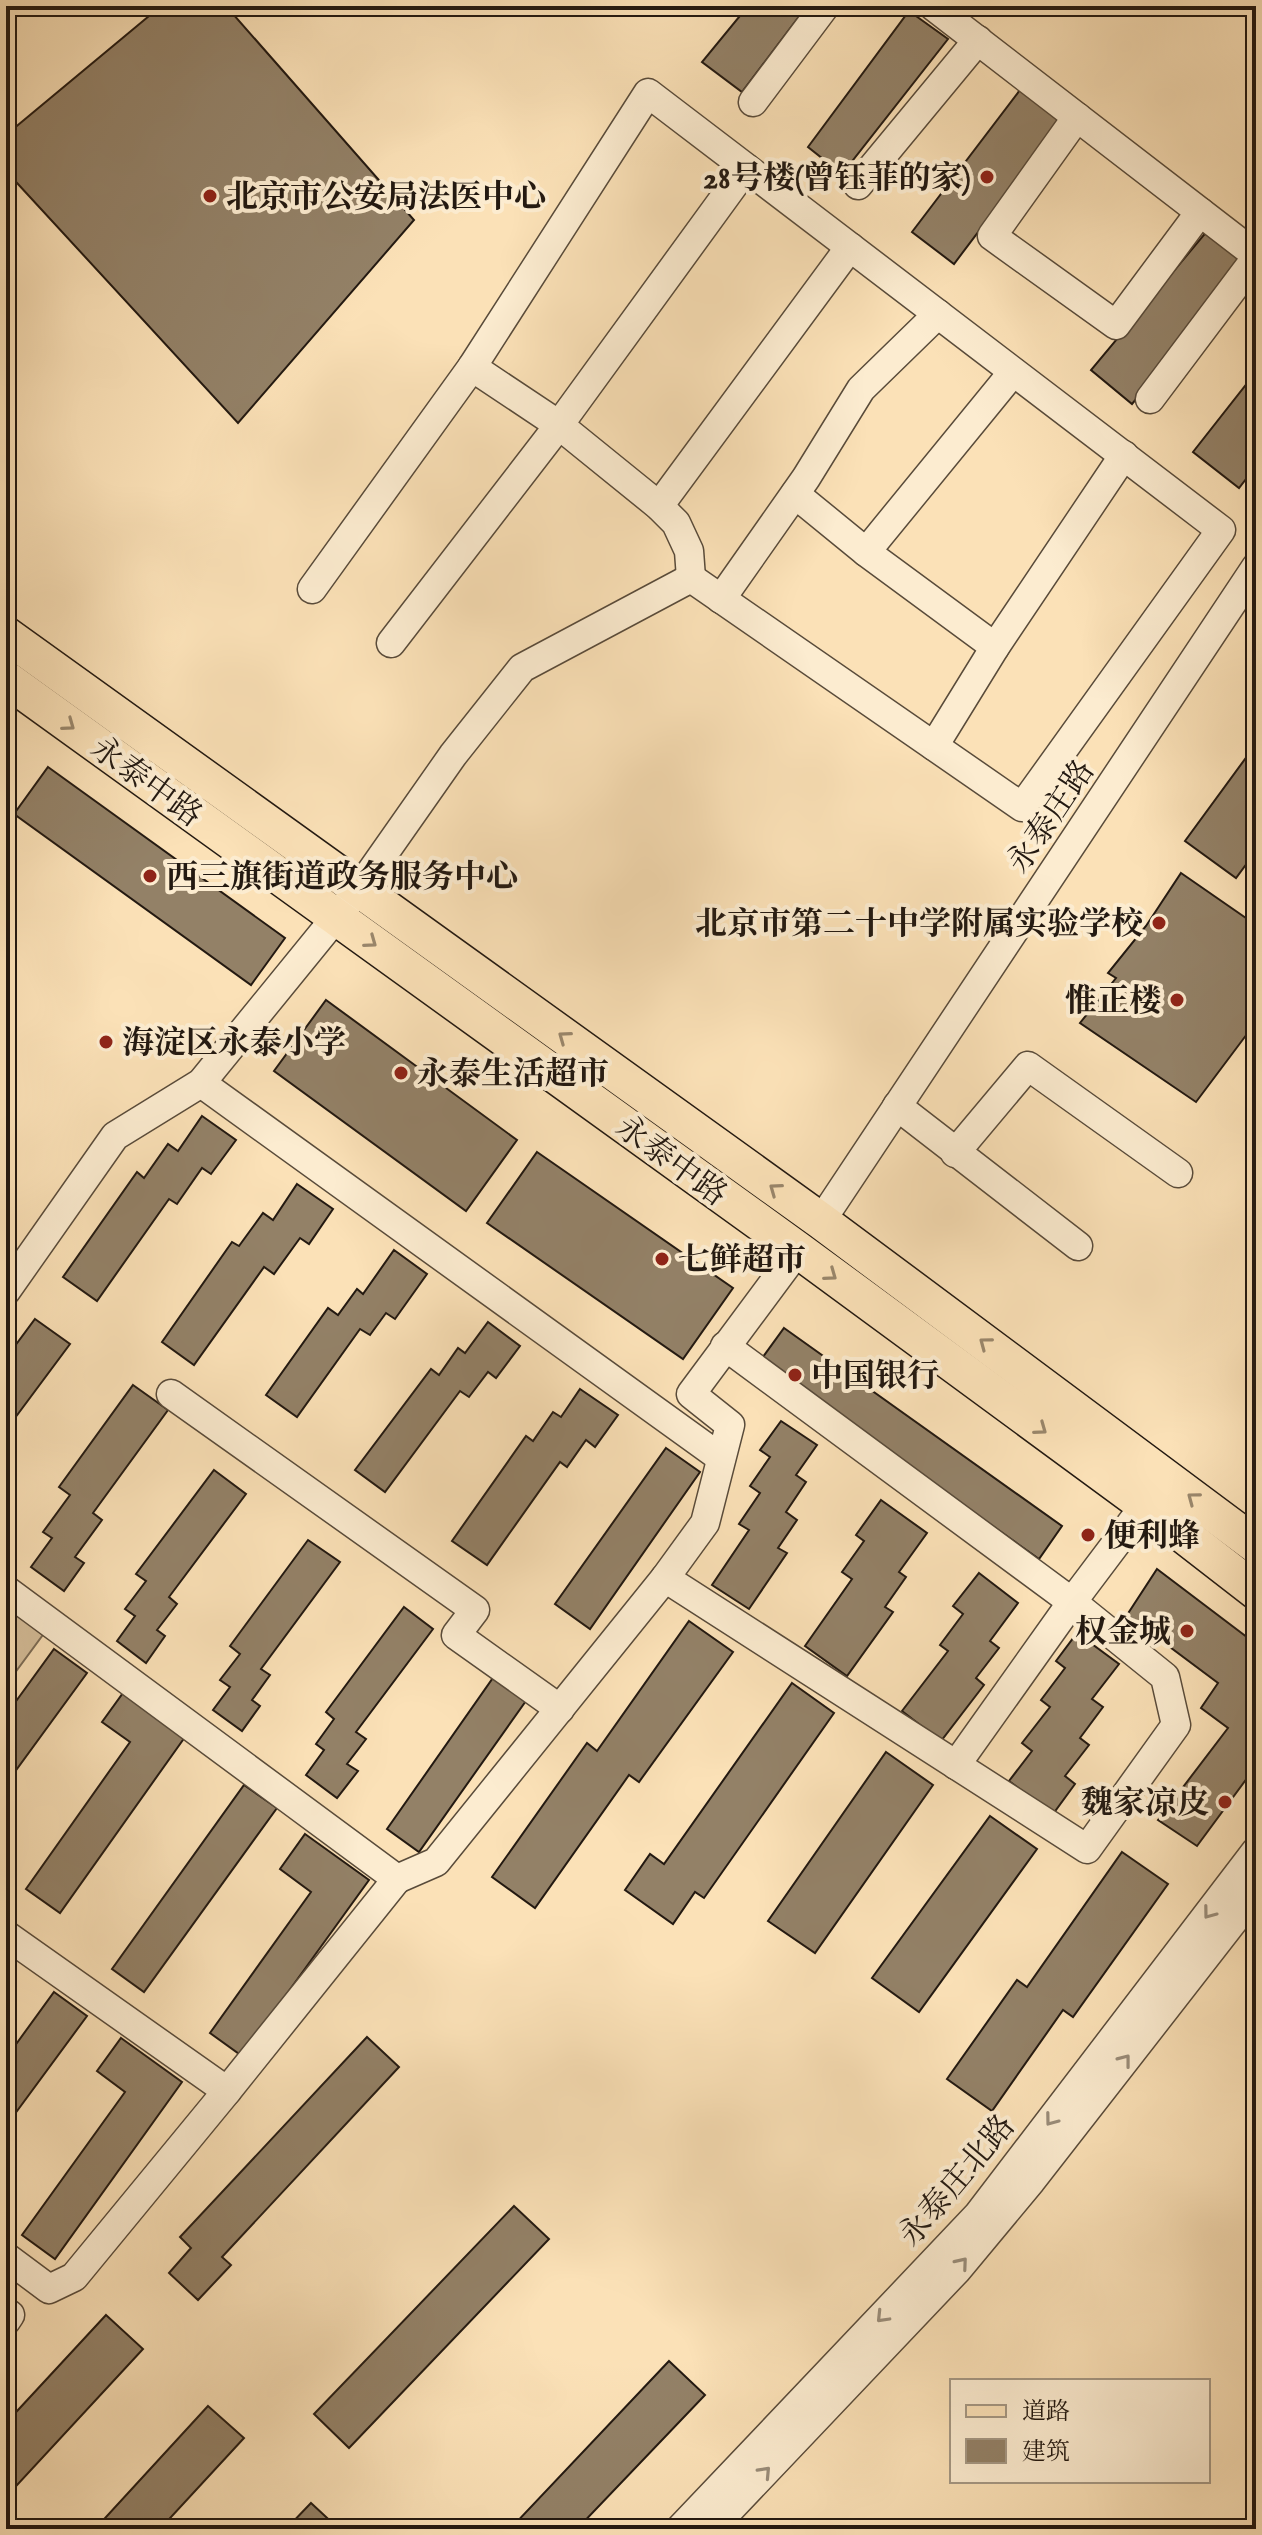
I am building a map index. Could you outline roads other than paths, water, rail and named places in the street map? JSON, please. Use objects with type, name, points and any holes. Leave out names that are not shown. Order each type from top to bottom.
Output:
[{"type":"main road","name":"永泰中路","points":[[6,635],[821,1221],[1256,1545]]},
{"type":"main road","name":"永泰中路","points":[[6,679],[798,1250],[1145,1505],[1256,1591]]},
{"type":"street","points":[[753,102],[825,6]]},
{"type":"street","points":[[933,6],[1256,257],[1150,399]]},
{"type":"street","points":[[858,185],[978,40]]},
{"type":"street","points":[[312,589],[472,367],[648,93],[1221,530],[1022,807],[691,578]]},
{"type":"street","points":[[1077,117],[992,236],[1116,325],[1200,212]]},
{"type":"street","points":[[391,643],[559,425],[746,168]]},
{"type":"street","points":[[659,506],[850,247]]},
{"type":"street","points":[[721,599],[795,494],[861,389],[938,314]]},
{"type":"street","points":[[472,367],[559,425],[659,506],[676,523],[689,551],[691,578]]},
{"type":"street","points":[[866,552],[1013,372]]},
{"type":"street","points":[[934,746],[995,647],[1124,455]]},
{"type":"street","points":[[795,494],[866,552],[995,647]]},
{"type":"street","name":"永泰庄路","points":[[821,1221],[1256,567]]},
{"type":"street","points":[[6,1291],[115,1136],[201,1083],[359,889],[453,755],[522,668],[691,578]]},
{"type":"street","points":[[955,1153],[1028,1066],[1178,1173]]},
{"type":"street","points":[[201,1083],[721,1458]]},
{"type":"street","points":[[897,1106],[1078,1246]]},
{"type":"street","points":[[6,2257],[49,2289],[74,2277],[397,1879],[436,1862],[665,1578],[705,1523],[730,1425],[691,1394],[798,1250]]},
{"type":"street","points":[[665,1578],[1087,1849],[1176,1725],[1165,1677],[1072,1602],[725,1346]]},
{"type":"street","points":[[171,1394],[475,1610],[456,1635],[560,1709]]},
{"type":"street","points":[[956,1765],[1145,1505]]},
{"type":"street","points":[[6,1590],[397,1879]]},
{"type":"street","name":"永泰庄北路","points":[[680,2529],[978,2215],[1256,1851]]},
{"type":"street","name":"永泰庄北路","points":[[711,2529],[957,2270],[1256,1892]]},
{"type":"street","points":[[6,1935],[227,2091]]},
{"type":"street","points":[[6,2312],[10,2315],[6,2321]]},
{"type":"place","name":"28号楼(曾钰菲的家)","points":[[987,177]]},
{"type":"place","name":"北京市公安局法医中心","points":[[210,196]]},
{"type":"place","name":"西三旗街道政务服务中心","points":[[150,876]]},
{"type":"place","name":"北京市第二十中学附属实验学校","points":[[1159,923]]},
{"type":"place","name":"惟正楼","points":[[1177,1000]]},
{"type":"place","name":"海淀区永泰小学","points":[[106,1042]]},
{"type":"place","name":"永泰生活超市","points":[[401,1073]]},
{"type":"place","name":"七鲜超市","points":[[662,1259]]},
{"type":"place","name":"中国银行","points":[[795,1375]]},
{"type":"place","name":"便利蜂","points":[[1088,1535]]},
{"type":"place","name":"权金城","points":[[1187,1631]]},
{"type":"place","name":"魏家凉皮","points":[[1225,1802]]}]
